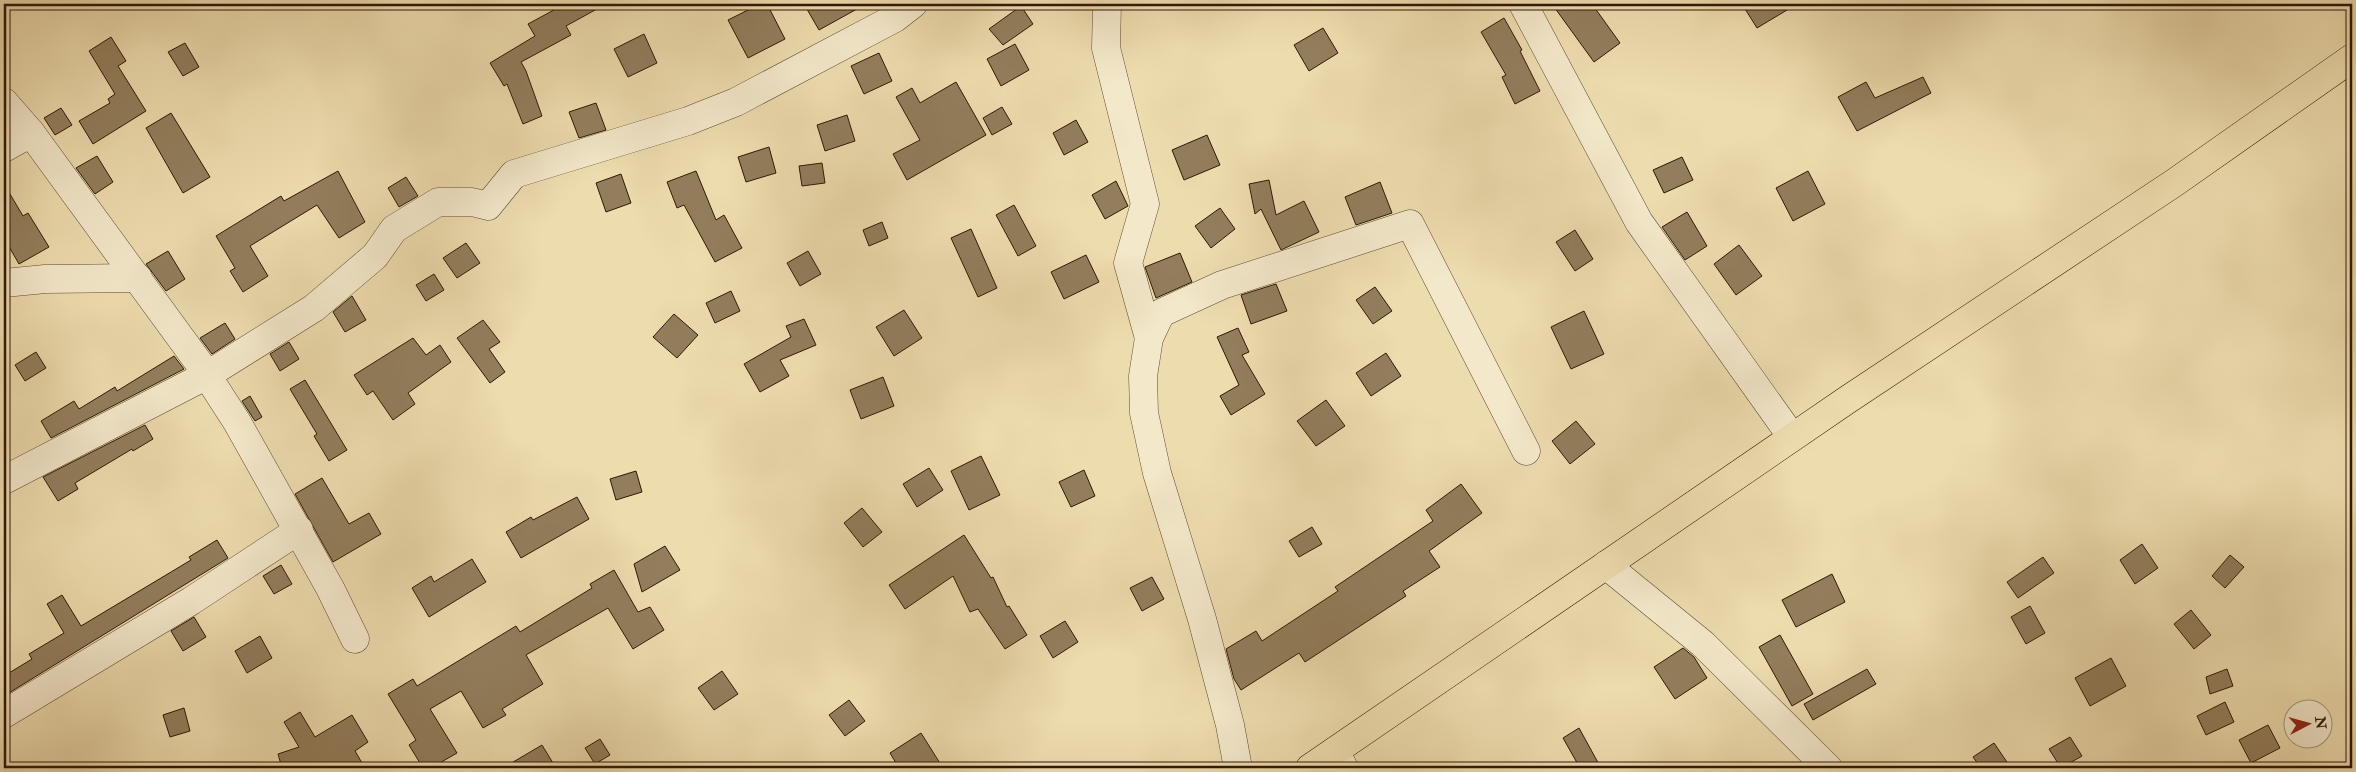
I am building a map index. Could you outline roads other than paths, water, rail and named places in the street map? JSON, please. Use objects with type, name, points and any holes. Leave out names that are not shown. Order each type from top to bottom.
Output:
[{"type":"main road","points":[[1310,768],[1339,760],[1606,565],[1792,438],[2174,183],[2352,58]]},
{"type":"street","points":[[4,480],[207,376],[314,308],[375,256],[394,229],[438,202],[472,202],[488,206],[514,174],[688,121],[736,102],[895,18],[913,4]]},
{"type":"street","points":[[1107,4],[1106,48],[1145,204],[1128,263],[1149,338]]},
{"type":"street","points":[[1523,4],[1639,222],[1792,438]]},
{"type":"street","points":[[4,102],[31,133],[138,278],[207,376],[237,422],[299,530],[355,638]]},
{"type":"street","points":[[4,148],[31,133]]},
{"type":"street","points":[[1238,768],[1230,725],[1202,619],[1157,473],[1144,413],[1144,376],[1149,338],[1161,313],[1222,285],[1410,224],[1526,451]]},
{"type":"street","points":[[4,284],[45,279],[138,278]]},
{"type":"street","points":[[4,714],[191,601],[299,530]]},
{"type":"street","points":[[1606,565],[1703,644],[1828,768]]}]
